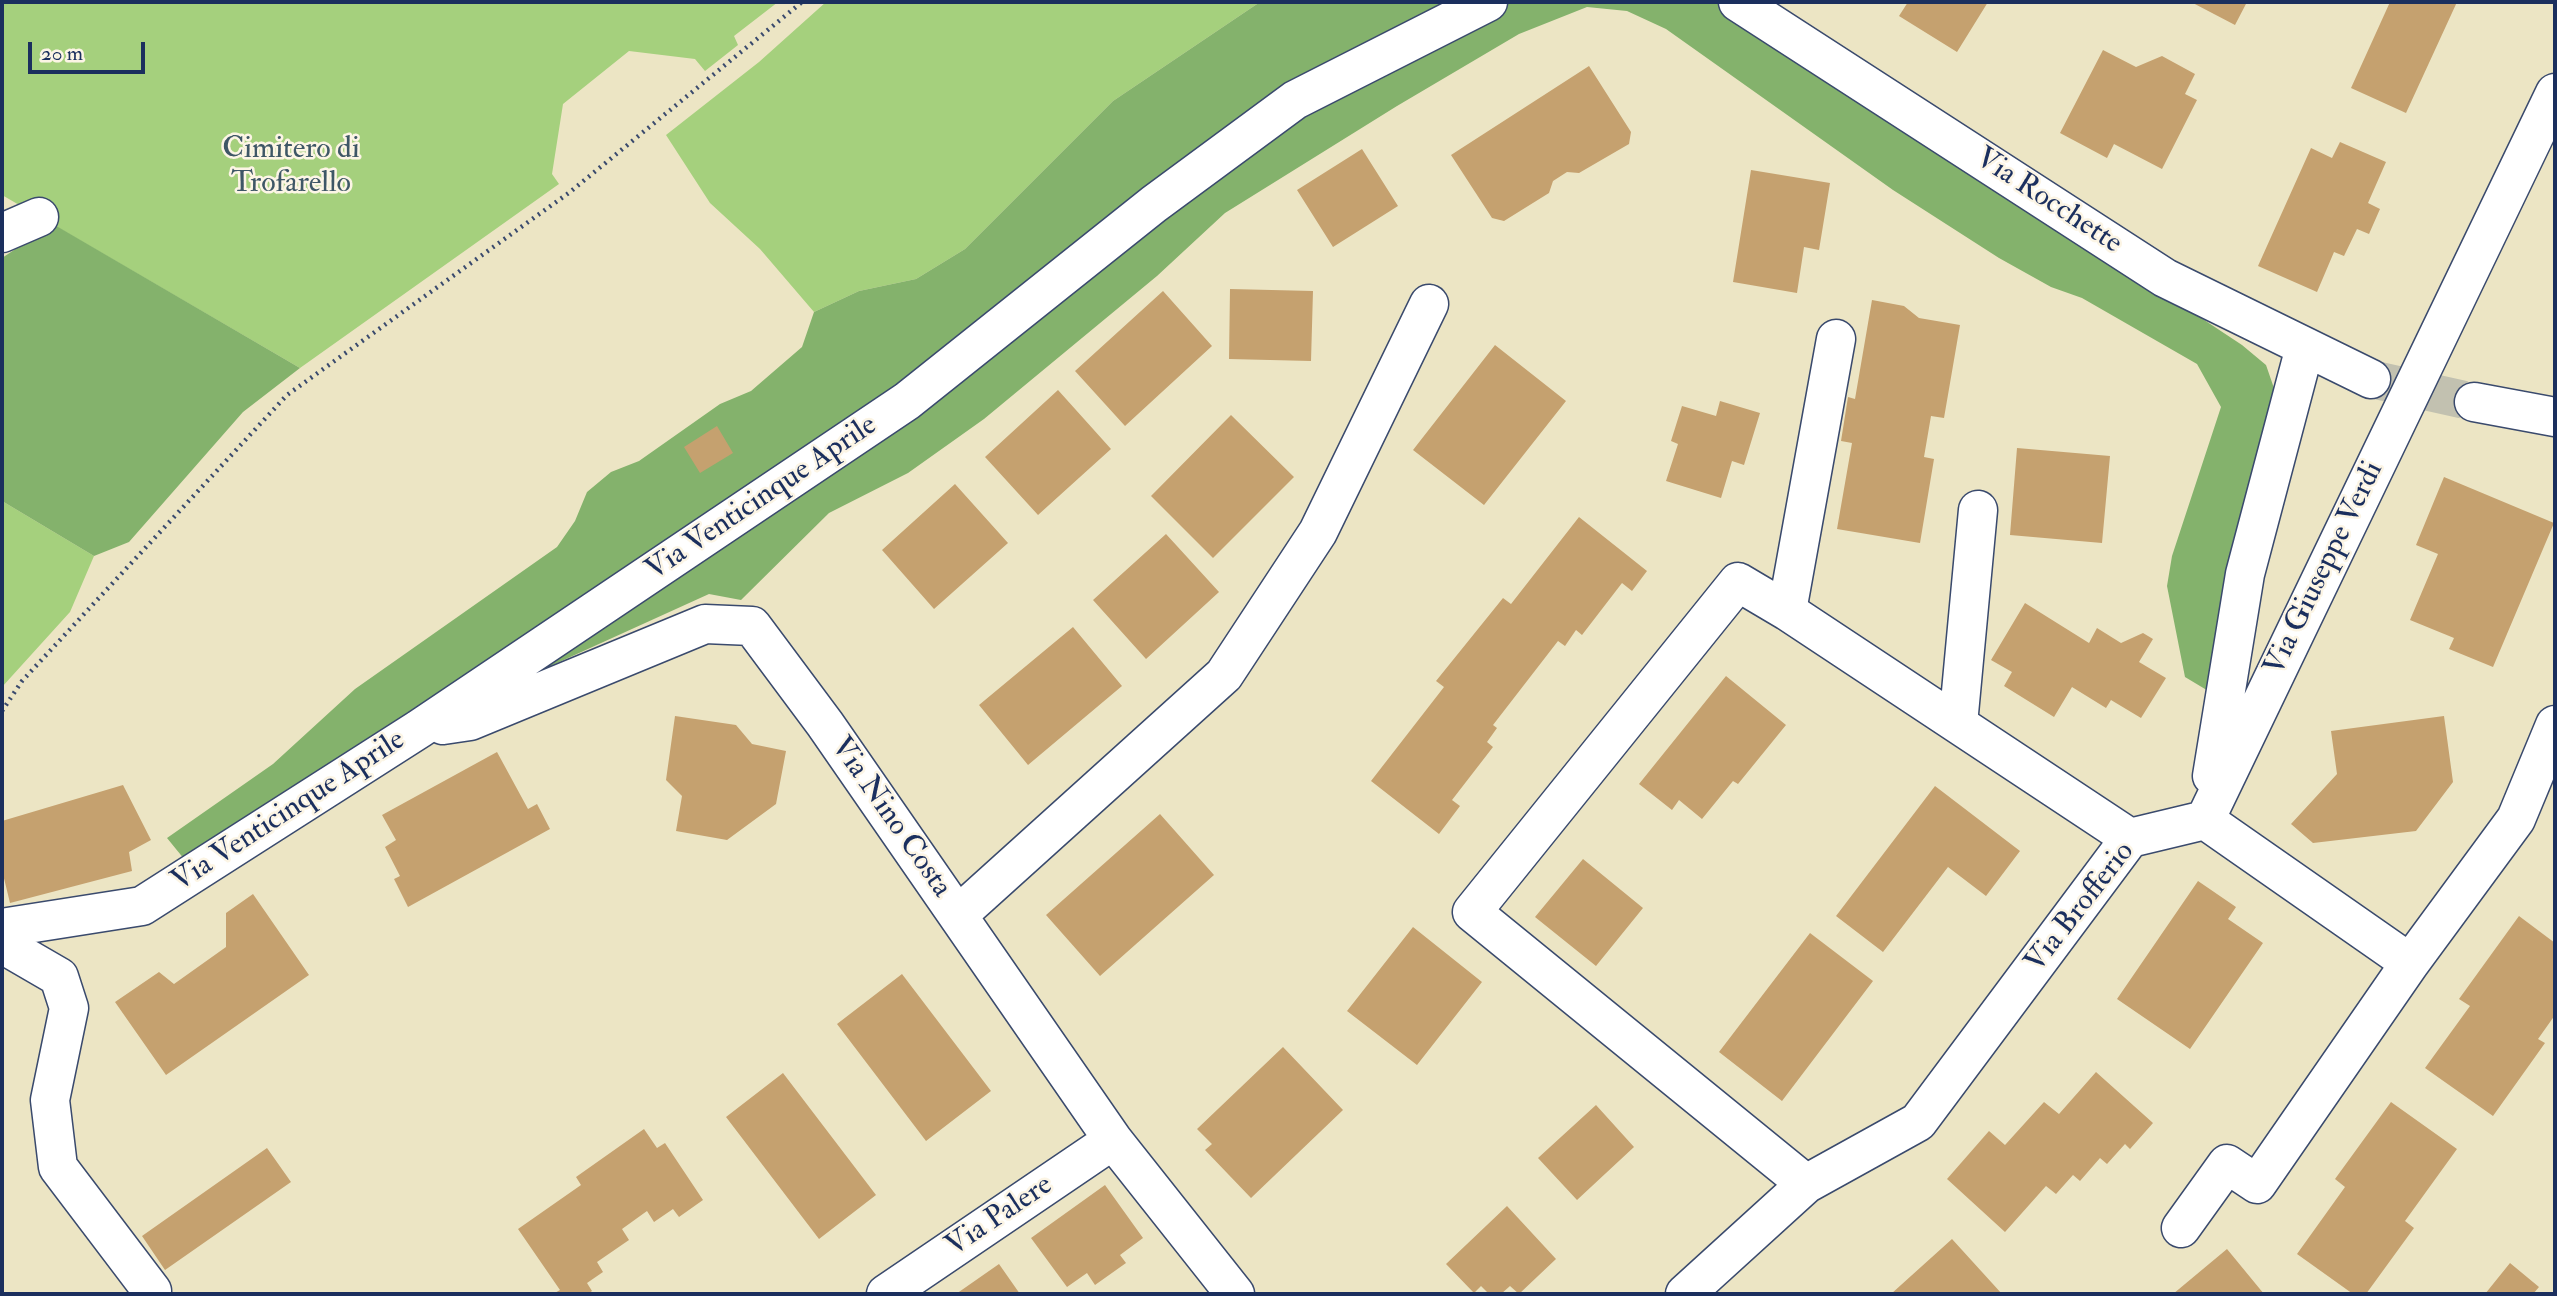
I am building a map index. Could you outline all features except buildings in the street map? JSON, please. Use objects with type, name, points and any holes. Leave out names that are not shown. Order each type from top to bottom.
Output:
[{"type":"street","name":"Via Venticinque Aprile","points":[[2,928],[142,906],[419,729],[908,401],[1154,204],[1295,100],[1488,2]]},
{"type":"street","name":"Via Rocchette","points":[[1738,2],[2165,278],[2371,380]]},
{"type":"street","name":"Via Giuseppe Verdi","points":[[2205,820],[2555,93]]},
{"type":"street","points":[[2,233],[39,216]]},
{"type":"street","points":[[958,915],[1224,675],[1318,532],[1429,303]]},
{"type":"street","points":[[1787,611],[1836,339]]},
{"type":"street","points":[[2305,348],[2245,573],[2205,820],[2410,963]]},
{"type":"street","points":[[2474,402],[2555,417]]},
{"type":"street","points":[[1958,724],[1978,510]]},
{"type":"street","points":[[1806,1184],[1472,912],[1738,582],[1787,611],[2130,838]]},
{"type":"street","name":"Via Nino Costa","points":[[419,729],[470,721],[705,624],[752,626],[825,724],[1113,1140],[1235,1294]]},
{"type":"street","points":[[2181,1228],[2227,1164],[2257,1184],[2410,963],[2516,819],[2555,725]]},
{"type":"street","name":"Via Brofferio","points":[[1685,1294],[1806,1184],[1918,1122],[2130,838],[2205,820]]},
{"type":"street","points":[[2,944],[59,977],[69,1008],[50,1100],[58,1167],[152,1291]]},
{"type":"street","name":"Via Palere","points":[[886,1294],[1113,1140]]},
{"type":"path","points":[[2,711],[22,681],[287,395],[570,192],[802,2]]},
{"type":"green space","name":"Cimitero di Trofarello","points":[[2,2],[778,2],[734,36],[738,45],[705,71],[695,59],[629,51],[563,104],[552,174],[559,184],[300,368],[2,195]]},
{"type":"green space","points":[[826,2],[1260,2],[1113,101],[965,249],[916,279],[859,291],[814,312],[760,249],[710,203],[666,135],[759,62]]},
{"type":"green space","points":[[1260,2],[1445,2],[1340,57],[1167,170],[899,393],[189,865],[167,838],[273,764],[355,689],[557,547],[575,521],[587,492],[611,472],[639,461],[720,404],[751,391],[802,347],[814,312],[859,291],[916,279],[965,249],[1113,101]]},
{"type":"green space","points":[[1510,2],[1723,2],[2242,345],[2266,365],[2276,394],[2271,424],[2233,541],[2210,692],[2185,677],[2167,586],[2172,556],[2221,407],[2197,364],[2082,298],[2051,287],[1999,258],[1893,190],[1666,29],[1627,11],[1587,7],[1519,34],[1225,213],[1157,276],[984,419],[908,473],[829,513],[741,600],[709,594],[491,693],[1307,111]]},
{"type":"green space","points":[[53,224],[300,368],[243,412],[129,542],[94,556],[2,501],[2,258]]},
{"type":"green space","points":[[2,501],[94,556],[70,612],[2,687]]},
{"type":"tunnel","points":[[2371,379],[2474,402]]}]
